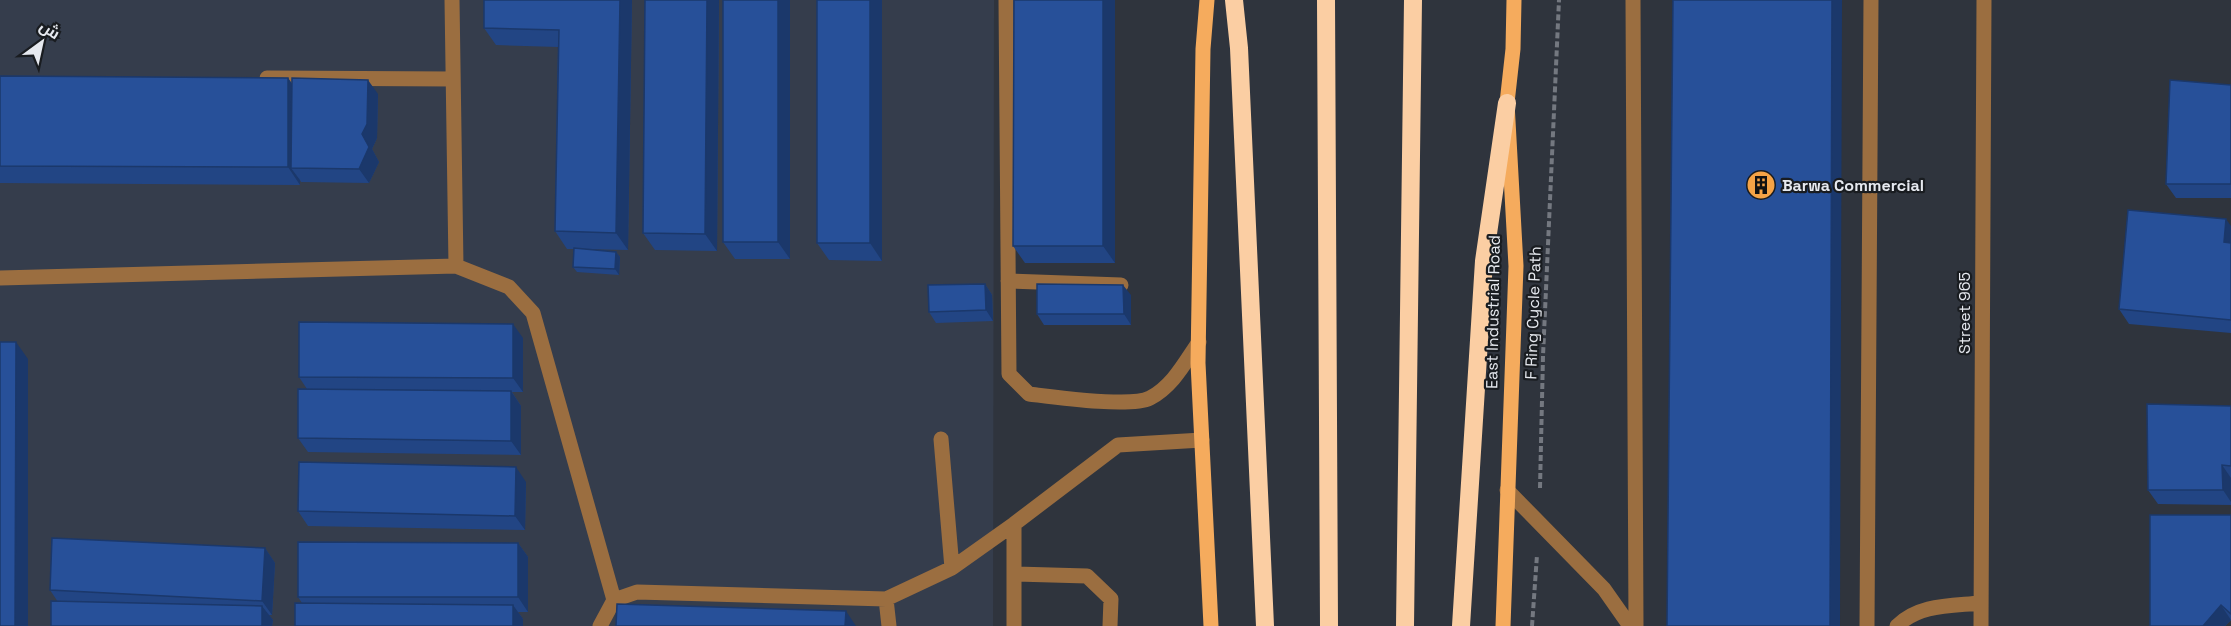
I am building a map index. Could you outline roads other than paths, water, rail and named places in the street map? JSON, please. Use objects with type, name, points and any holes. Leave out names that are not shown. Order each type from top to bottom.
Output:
[{"type":"highway","points":[[1234,0],[1240,59],[1265,626]]},
{"type":"highway","points":[[1326,0],[1329,626]]},
{"type":"highway","points":[[1405,626],[1413,0]]},
{"type":"highway","points":[[1461,626],[1484,261],[1507,103]]},
{"type":"main road","points":[[1207,0],[1203,49],[1199,342],[1211,626]]},
{"type":"main road","name":"East Industrial Road","points":[[1503,626],[1516,266],[1507,103],[1513,49],[1514,0]]},
{"type":"street","points":[[452,0],[456,266]]},
{"type":"street","points":[[1006,0],[1009,374],[1029,394],[1113,402],[1149,399],[1173,380],[1199,342]]},
{"type":"street","points":[[1633,0],[1636,626]]},
{"type":"street","points":[[1867,626],[1871,0]]},
{"type":"street","name":"Street 965","points":[[1981,626],[1984,0]]},
{"type":"street","points":[[250,78],[453,79]]},
{"type":"street","points":[[0,278],[456,266],[509,287],[533,313],[614,600]]},
{"type":"street","points":[[1008,281],[1121,285]]},
{"type":"street","points":[[941,439],[952,568]]},
{"type":"street","points":[[600,626],[614,600],[637,592],[886,599],[952,568],[1118,445],[1202,440]]},
{"type":"street","points":[[1507,490],[1604,589],[1630,626]]},
{"type":"street","points":[[1014,524],[1014,626]]},
{"type":"street","points":[[1014,574],[1087,576],[1111,599],[1110,626]]},
{"type":"street","points":[[886,599],[889,626]]},
{"type":"street","points":[[1897,626],[1905,618],[1924,609],[1980,603]]},
{"type":"place","name":"Barwa Commercial","points":[[1761,185]]}]
